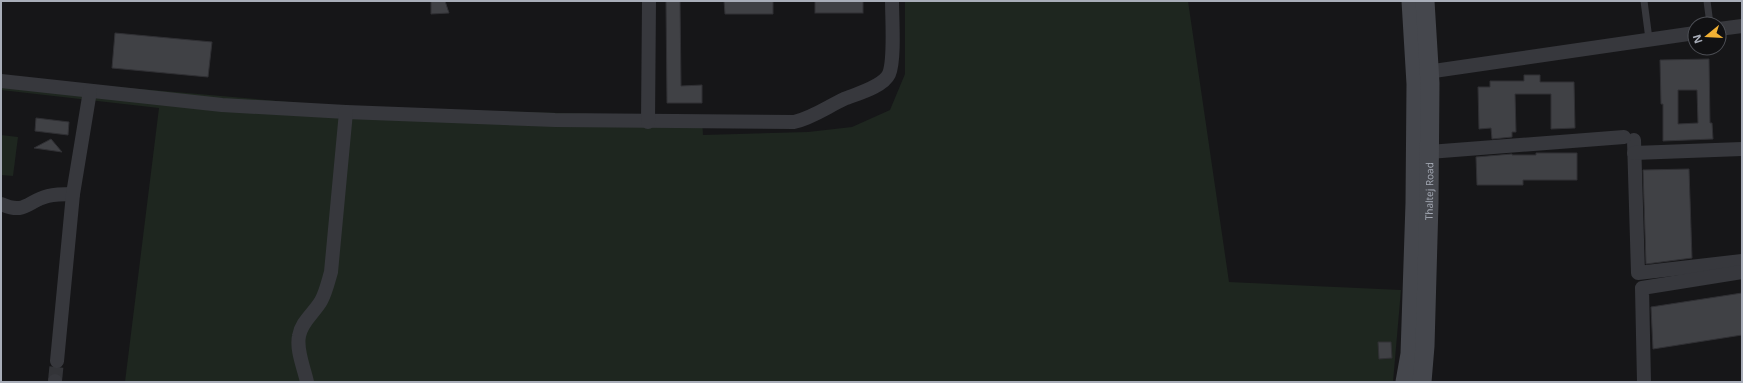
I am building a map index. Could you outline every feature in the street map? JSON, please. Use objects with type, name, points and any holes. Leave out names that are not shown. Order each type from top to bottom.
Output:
[{"type":"main road","points":[[1405,382],[1410,354],[1415,203],[1423,72],[1411,1]]},
{"type":"main road","name":"Thaltej Road","points":[[1422,382],[1425,338],[1429,152],[1423,72],[1425,1]]},
{"type":"street","points":[[648,122],[649,1]]},
{"type":"street","points":[[1,81],[222,105],[346,112],[648,122],[794,122],[806,119],[844,99],[866,91],[880,83],[888,75],[892,60],[892,1]]},
{"type":"street","points":[[1727,28],[1742,26]]},
{"type":"street","points":[[1423,72],[1687,34]]},
{"type":"street","points":[[57,361],[73,194],[90,91]]},
{"type":"street","points":[[307,382],[299,349],[299,336],[303,324],[321,301],[331,272],[346,112]]},
{"type":"street","points":[[1429,152],[1630,144],[1742,149]]},
{"type":"street","points":[[1630,144],[1638,273],[1742,261]]},
{"type":"street","points":[[1,204],[18,209],[47,196],[73,194]]},
{"type":"street","points":[[1644,382],[1642,288],[1742,272]]},
{"type":"lane","points":[[1644,1],[1649,39]]},
{"type":"lane","points":[[1707,1],[1709,16]]},
{"type":"shaded area","points":[[905,1],[1188,1],[1229,282],[1401,290],[1393,382],[125,382],[159,108],[1,90],[1,77],[347,107],[702,117],[703,135],[808,132],[852,127],[890,110],[905,74]]},
{"type":"shaded area","points":[[1,135],[18,137],[13,176],[1,175]]},
{"type":"building","points":[[431,1],[445,1],[449,13],[431,14]]},
{"type":"building","points":[[666,1],[680,1],[681,86],[702,85],[702,103],[667,103]]},
{"type":"building","points":[[724,1],[773,1],[773,14],[725,14]]},
{"type":"building","points":[[815,1],[863,1],[863,13],[815,13]]},
{"type":"building","points":[[115,33],[212,42],[208,77],[112,68]]},
{"type":"building","points":[[1709,59],[1710,123],[1712,123],[1713,139],[1663,141],[1663,104],[1661,104],[1660,60]],"holes":[[[1678,90],[1697,90],[1698,123],[1678,124]]]},
{"type":"building","points":[[1524,75],[1540,75],[1540,82],[1574,82],[1575,128],[1551,129],[1551,94],[1515,94],[1516,132],[1512,132],[1512,137],[1492,139],[1491,128],[1479,129],[1478,87],[1490,87],[1490,81],[1524,81]]},
{"type":"building","points":[[36,118],[69,122],[68,135],[35,131]]},
{"type":"building","points":[[51,139],[62,152],[34,148]]},
{"type":"building","points":[[1536,153],[1577,153],[1577,180],[1523,180],[1523,185],[1477,185],[1476,157],[1512,154],[1536,155]]},
{"type":"building","points":[[1689,169],[1692,258],[1646,264],[1643,170]]},
{"type":"building","points":[[1742,293],[1742,335],[1653,349],[1651,307]]},
{"type":"building","points":[[1378,342],[1391,342],[1392,358],[1379,359]]},
{"type":"tunnel","points":[[55,381],[57,361]]}]
